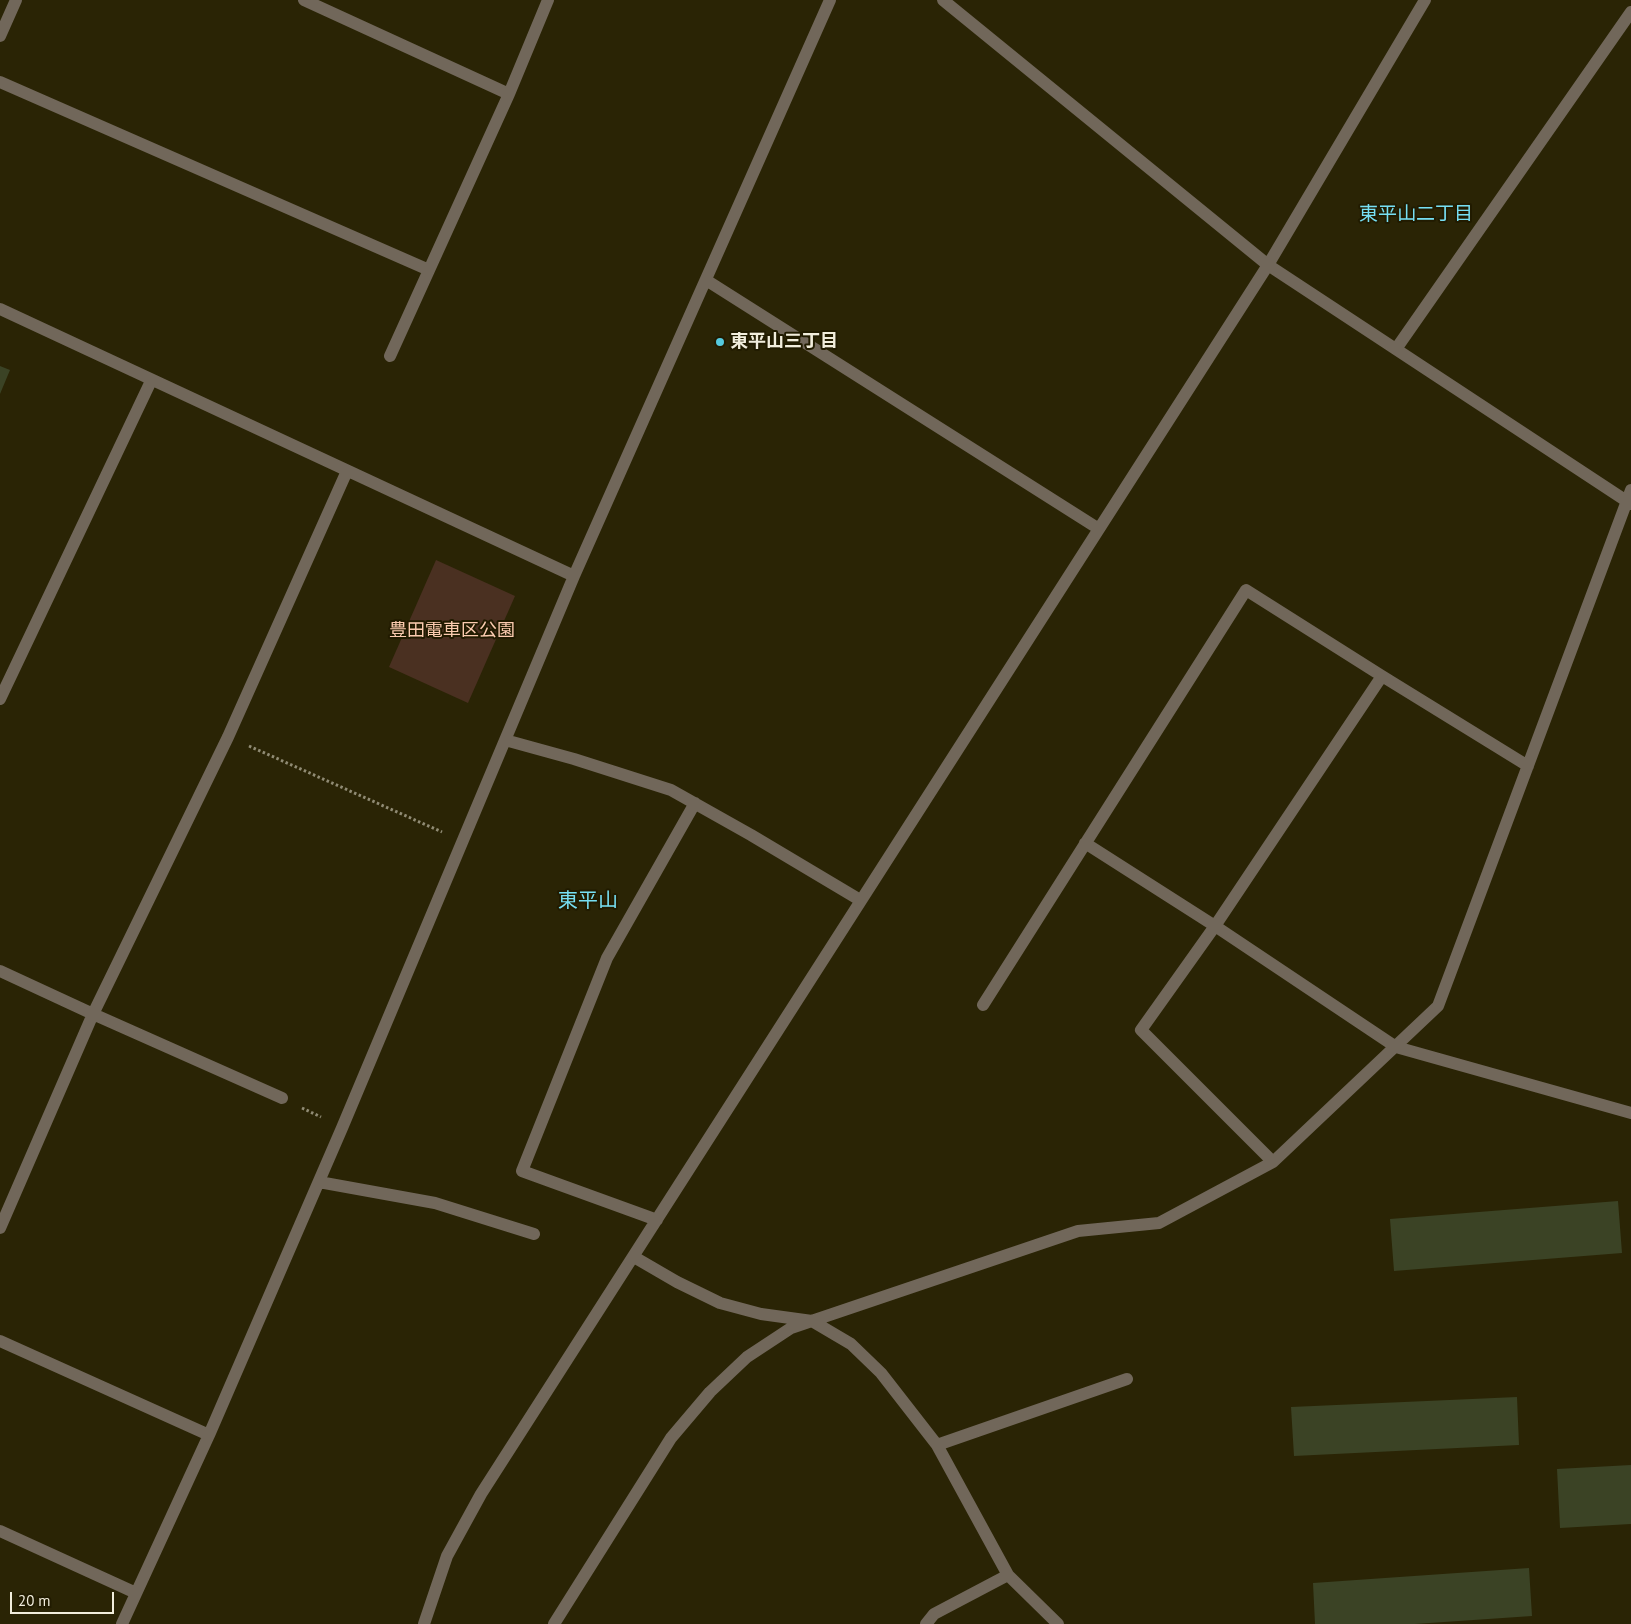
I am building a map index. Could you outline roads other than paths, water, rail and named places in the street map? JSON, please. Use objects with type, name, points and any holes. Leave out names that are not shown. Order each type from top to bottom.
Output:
[{"type":"street","points":[[0,36],[16,0]]},
{"type":"street","points":[[304,0],[509,94]]},
{"type":"street","points":[[390,356],[509,94],[548,0]]},
{"type":"street","points":[[122,1624],[209,1435],[319,1182],[574,576],[830,0]]},
{"type":"street","points":[[554,1624],[671,1438],[710,1392],[747,1357],[791,1328],[1078,1231],[1159,1224],[1273,1162],[1438,1006],[1630,498],[1396,350],[1268,265],[943,0]]},
{"type":"street","points":[[424,1624],[447,1556],[481,1494],[1268,265],[1425,0]]},
{"type":"street","points":[[1396,350],[1631,12]]},
{"type":"street","points":[[0,82],[430,270]]},
{"type":"street","points":[[706,280],[1099,529]]},
{"type":"street","points":[[0,309],[574,576]]},
{"type":"street","points":[[0,699],[152,381]]},
{"type":"street","points":[[0,1228],[93,1014],[228,737],[347,471]]},
{"type":"street","points":[[983,1005],[1246,590],[1528,766]]},
{"type":"street","points":[[1273,1162],[1141,1030],[1215,926],[1382,676]]},
{"type":"street","points":[[505,740],[574,759],[670,790],[696,803],[860,900]]},
{"type":"street","points":[[657,1220],[522,1171],[607,958],[696,803]]},
{"type":"street","points":[[1085,843],[1215,926],[1396,1047],[1631,1114]]},
{"type":"street","points":[[0,971],[282,1098]]},
{"type":"street","points":[[319,1182],[435,1203],[534,1234]]},
{"type":"street","points":[[634,1257],[676,1282],[720,1303],[761,1314],[812,1321],[851,1344],[881,1373],[937,1445],[1008,1574],[1058,1624]]},
{"type":"street","points":[[0,1341],[209,1435]]},
{"type":"street","points":[[937,1445],[1127,1379]]},
{"type":"street","points":[[0,1531],[136,1593]]},
{"type":"street","points":[[926,1624],[934,1614],[1008,1574]]},
{"type":"place","name":"東平山三丁目","points":[[720,342]]},
{"type":"district","name":"東平山二丁目","points":[[1416,215]]},
{"type":"district","name":"東平山","points":[[588,901]]},
{"type":"park label","name":"豊田電車区公園","points":[[452,631]]}]
